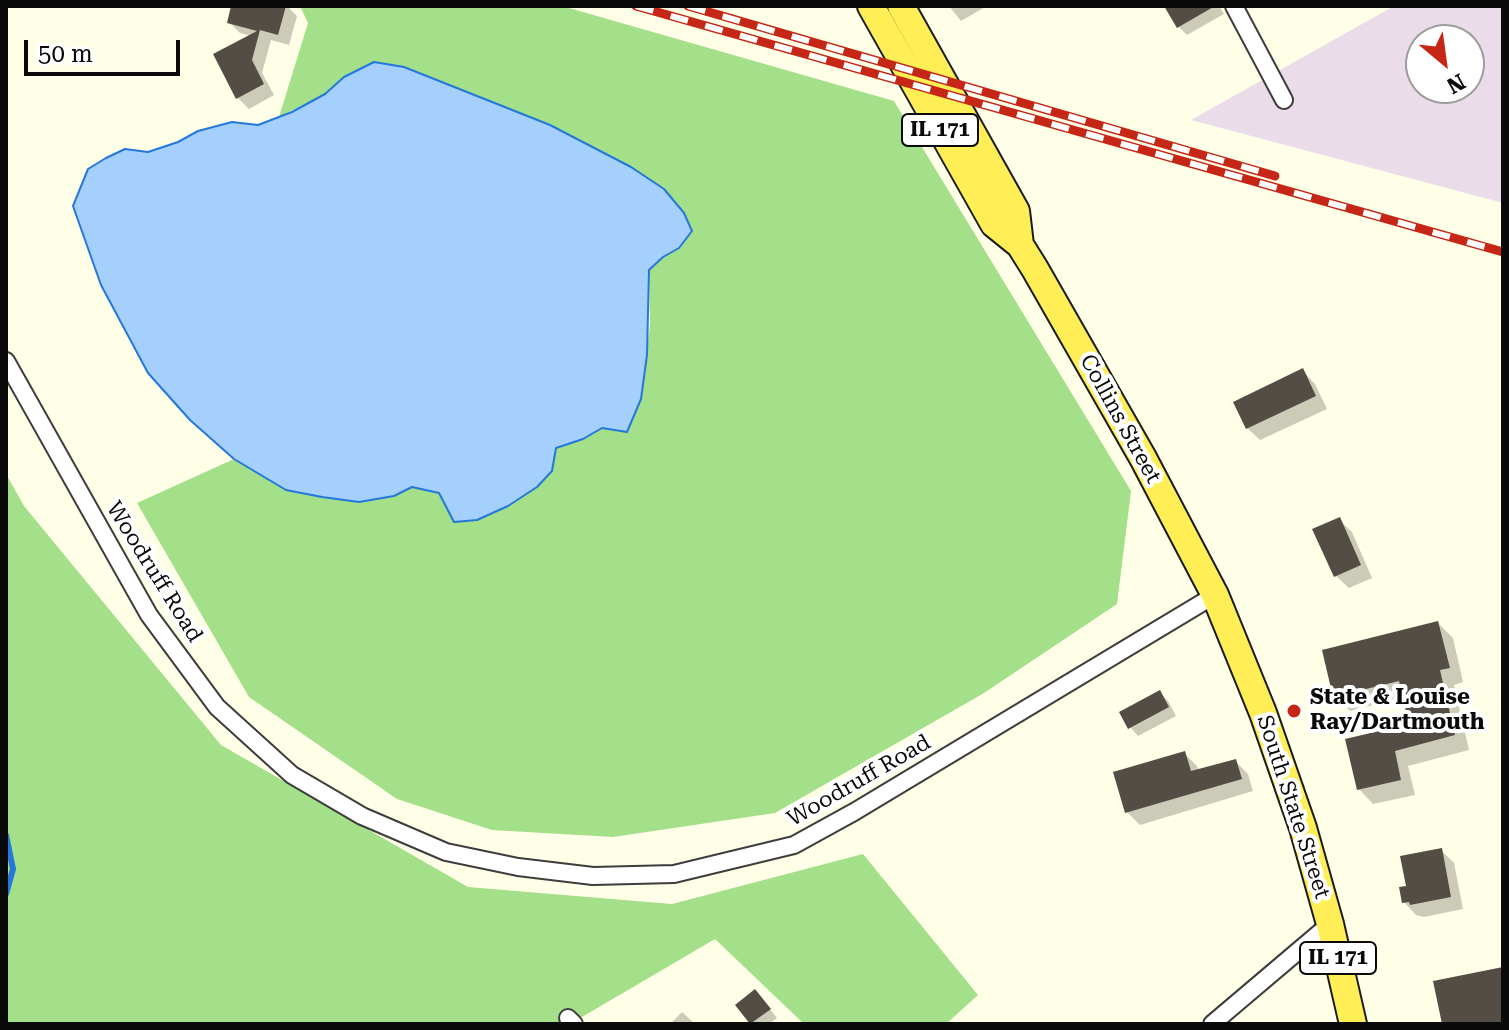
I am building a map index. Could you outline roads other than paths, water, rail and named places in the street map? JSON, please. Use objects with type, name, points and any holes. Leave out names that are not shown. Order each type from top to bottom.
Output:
[{"type":"main road","name":"Collins Street","points":[[871,6],[994,224],[1020,245],[1143,458],[1215,595]]},
{"type":"main road","name":"Collins Street","points":[[901,6],[1016,211],[1020,245]]},
{"type":"main road","name":"South State Street","points":[[1215,595],[1276,746],[1316,870],[1353,1024]]},
{"type":"street","points":[[1234,6],[1284,100]]},
{"type":"street","name":"Woodruff Road","points":[[6,361],[149,615],[217,707],[292,775],[362,816],[446,852],[518,867],[593,876],[674,874],[794,845],[1215,595]]},
{"type":"street","points":[[1212,1024],[1330,924]]},
{"type":"water","points":[[374,62],[404,67],[550,125],[631,167],[664,189],[684,213],[692,231],[679,248],[649,270],[647,355],[641,399],[627,432],[602,428],[583,439],[556,448],[552,471],[537,487],[508,506],[477,520],[454,522],[439,493],[412,487],[394,496],[359,502],[286,490],[234,459],[190,420],[148,373],[101,285],[73,206],[88,169],[106,158],[125,149],[148,152],[198,131],[232,122],[258,125],[292,112],[325,94],[344,77]]},
{"type":"waterway","points":[[6,835],[13,869],[6,894]]},
{"type":"railway","points":[[636,6],[1503,252]]},
{"type":"railway","points":[[688,6],[1275,176]]},
{"type":"place","name":"State & Louise Ray/Dartmouth","points":[[1294,711]]}]
